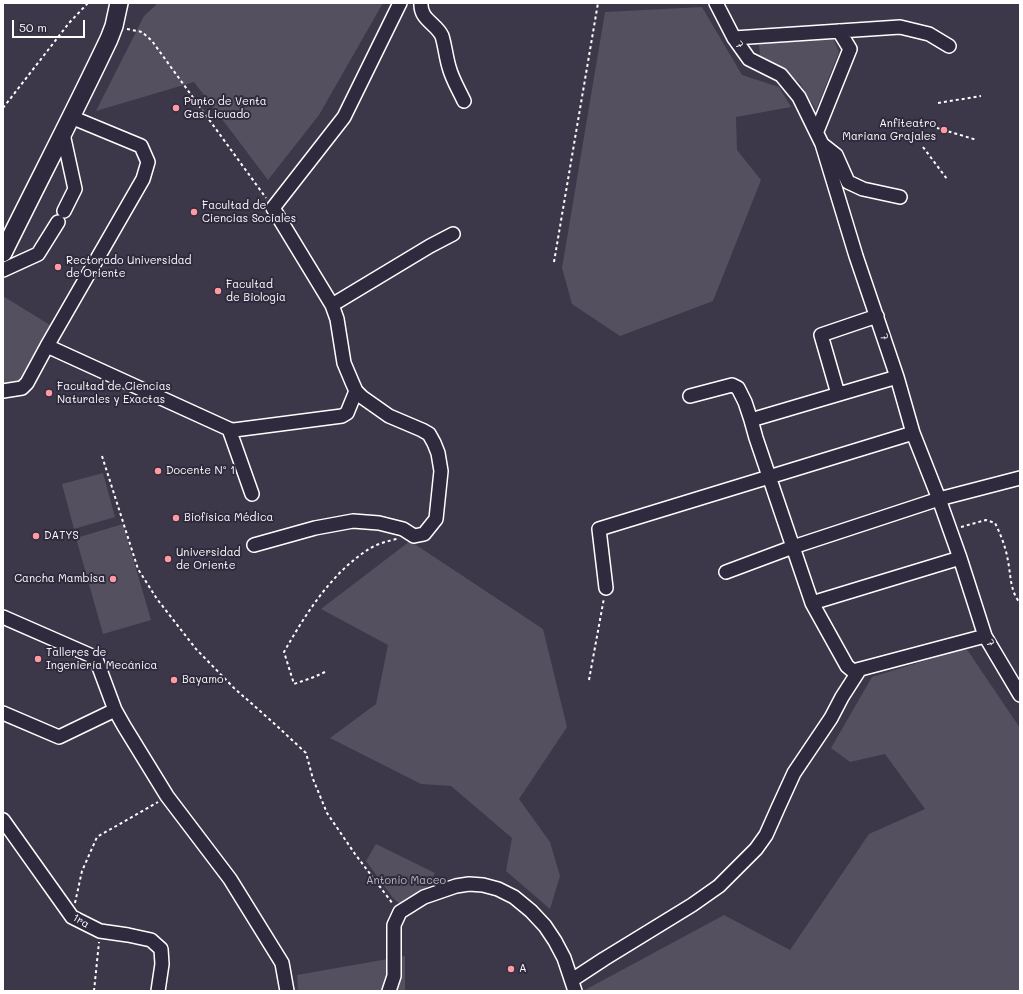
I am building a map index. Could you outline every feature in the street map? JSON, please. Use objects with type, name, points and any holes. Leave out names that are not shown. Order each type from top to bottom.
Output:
[{"type":"main road","points":[[3,253],[109,40],[115,24],[119,3]]},
{"type":"main road","points":[[115,24],[132,3]]},
{"type":"street","points":[[254,545],[315,528],[354,521],[379,523],[403,529],[414,536],[424,534],[436,519],[441,471],[438,453],[434,443],[429,434],[389,416],[356,391],[344,362],[337,319],[332,305],[273,208],[344,117],[400,3]]},
{"type":"street","points":[[421,3],[421,9],[425,17],[442,36],[449,68],[464,101]]},
{"type":"street","name":"7","points":[[716,3],[734,38],[749,59],[781,76],[799,98],[817,131],[856,256],[897,377],[913,433],[960,558],[985,636],[1020,695]]},
{"type":"street","points":[[734,38],[900,27],[929,34],[949,46]]},
{"type":"street","points":[[817,131],[850,49],[839,31]]},
{"type":"street","points":[[3,391],[22,388],[27,383],[144,179],[148,162],[141,146],[71,117]]},
{"type":"street","points":[[3,270],[38,254],[61,217],[75,189],[63,134]]},
{"type":"street","points":[[822,144],[836,155],[848,182],[863,189],[900,197]]},
{"type":"street","points":[[332,305],[430,246],[453,234]]},
{"type":"street","points":[[838,394],[821,335],[877,316]]},
{"type":"street","points":[[47,346],[234,430],[342,416],[346,413],[356,391]]},
{"type":"street","points":[[751,420],[897,377]]},
{"type":"street","points":[[690,396],[732,385],[738,388],[751,420],[812,603],[847,666],[853,671],[985,636]]},
{"type":"street","points":[[229,429],[252,494]]},
{"type":"street","points":[[606,588],[600,529],[913,433]]},
{"type":"street","points":[[726,572],[793,547],[939,499],[1020,478]]},
{"type":"street","points":[[812,603],[960,558]]},
{"type":"street","points":[[3,617],[96,659],[115,710],[124,726],[167,796],[230,879],[282,963],[287,991]]},
{"type":"street","points":[[389,991],[394,976],[394,925],[400,912],[424,898],[456,886],[469,884],[483,885],[498,889],[514,897],[531,911],[545,926],[555,941],[564,958],[574,986],[604,959],[692,905],[719,886],[756,850],[766,834],[794,773],[831,718],[842,697],[860,669]]},
{"type":"street","points":[[3,713],[59,737],[115,710]]},
{"type":"street","name":"1ra","points":[[3,820],[72,917],[100,931],[128,934],[151,940],[160,949],[162,964],[158,991]]},
{"type":"path","points":[[3,108],[69,23],[88,3]]},
{"type":"path","points":[[554,262],[598,3]]},
{"type":"path","points":[[115,24],[142,32],[147,35],[273,208]]},
{"type":"path","points":[[938,103],[981,96]]},
{"type":"path","points":[[937,128],[977,140]]},
{"type":"path","points":[[923,147],[947,179]]},
{"type":"path","points":[[102,456],[138,569],[157,599],[196,649],[234,688],[306,753],[313,779],[328,813],[355,854],[400,912]]},
{"type":"path","points":[[950,530],[986,520],[995,523],[1000,533],[1008,561],[1012,588],[1020,603]]},
{"type":"path","points":[[325,672],[294,684],[284,652],[302,620],[336,575],[369,548],[385,542],[414,536]]},
{"type":"path","points":[[589,680],[606,588]]},
{"type":"path","points":[[72,917],[82,871],[97,837],[167,796]]},
{"type":"path","points":[[94,991],[100,931]]},
{"type":"green space","points":[[158,3],[383,3],[319,115],[268,180],[194,82],[96,111],[144,16]]},
{"type":"green space","points":[[702,7],[742,75],[779,87],[791,107],[736,117],[737,150],[761,180],[713,301],[620,336],[572,304],[562,268],[605,12]]},
{"type":"green space","points":[[833,38],[839,52],[816,110],[800,83],[769,61],[760,57],[759,44]]},
{"type":"green space","points":[[3,296],[50,325],[20,382],[3,384]]},
{"type":"green space","points":[[103,473],[115,517],[74,529],[62,484]]},
{"type":"green space","name":"Cancha Mambisa","points":[[123,524],[151,620],[103,634],[76,538]]},
{"type":"green space","points":[[410,541],[543,629],[567,727],[519,799],[550,842],[560,876],[550,909],[506,871],[512,838],[451,786],[421,784],[330,738],[376,704],[388,645],[321,609]]},
{"type":"green space","points":[[966,648],[1020,728],[1020,991],[583,991],[724,915],[790,950],[869,834],[925,809],[885,754],[850,762],[831,748],[872,677]]},
{"type":"green space","name":"Antonio Maceo","points":[[376,844],[435,873],[421,897],[401,905],[393,898],[366,861]]},
{"type":"green space","points":[[405,956],[405,991],[298,991],[297,975]]},
{"type":"place","name":"Punto de Venta Gas Licuado","points":[[176,108]]},
{"type":"place","name":"Anfiteatro Mariana Grajales","points":[[944,130]]},
{"type":"place","name":"Facultad de Ciencias Sociales","points":[[194,212]]},
{"type":"place","name":"Rectorado Universidad de Oriente","points":[[58,267]]},
{"type":"place","name":"Facultad de Biologia","points":[[218,291]]},
{"type":"place","name":"Facultad de Ciencias Naturales y Exactas","points":[[49,393]]},
{"type":"place","name":"Docente Nº 1","points":[[158,471]]},
{"type":"place","name":"Biofísica Médica","points":[[176,518]]},
{"type":"place","name":"DATYS","points":[[36,536]]},
{"type":"place","name":"Universidad de Oriente","points":[[168,559]]},
{"type":"place","name":"Cancha Mambisa","points":[[113,579]]},
{"type":"place","name":"Talleres de Ingeniería Mecánica","points":[[38,659]]},
{"type":"place","name":"Bayamo","points":[[174,680]]},
{"type":"place","name":"A","points":[[511,969]]}]
